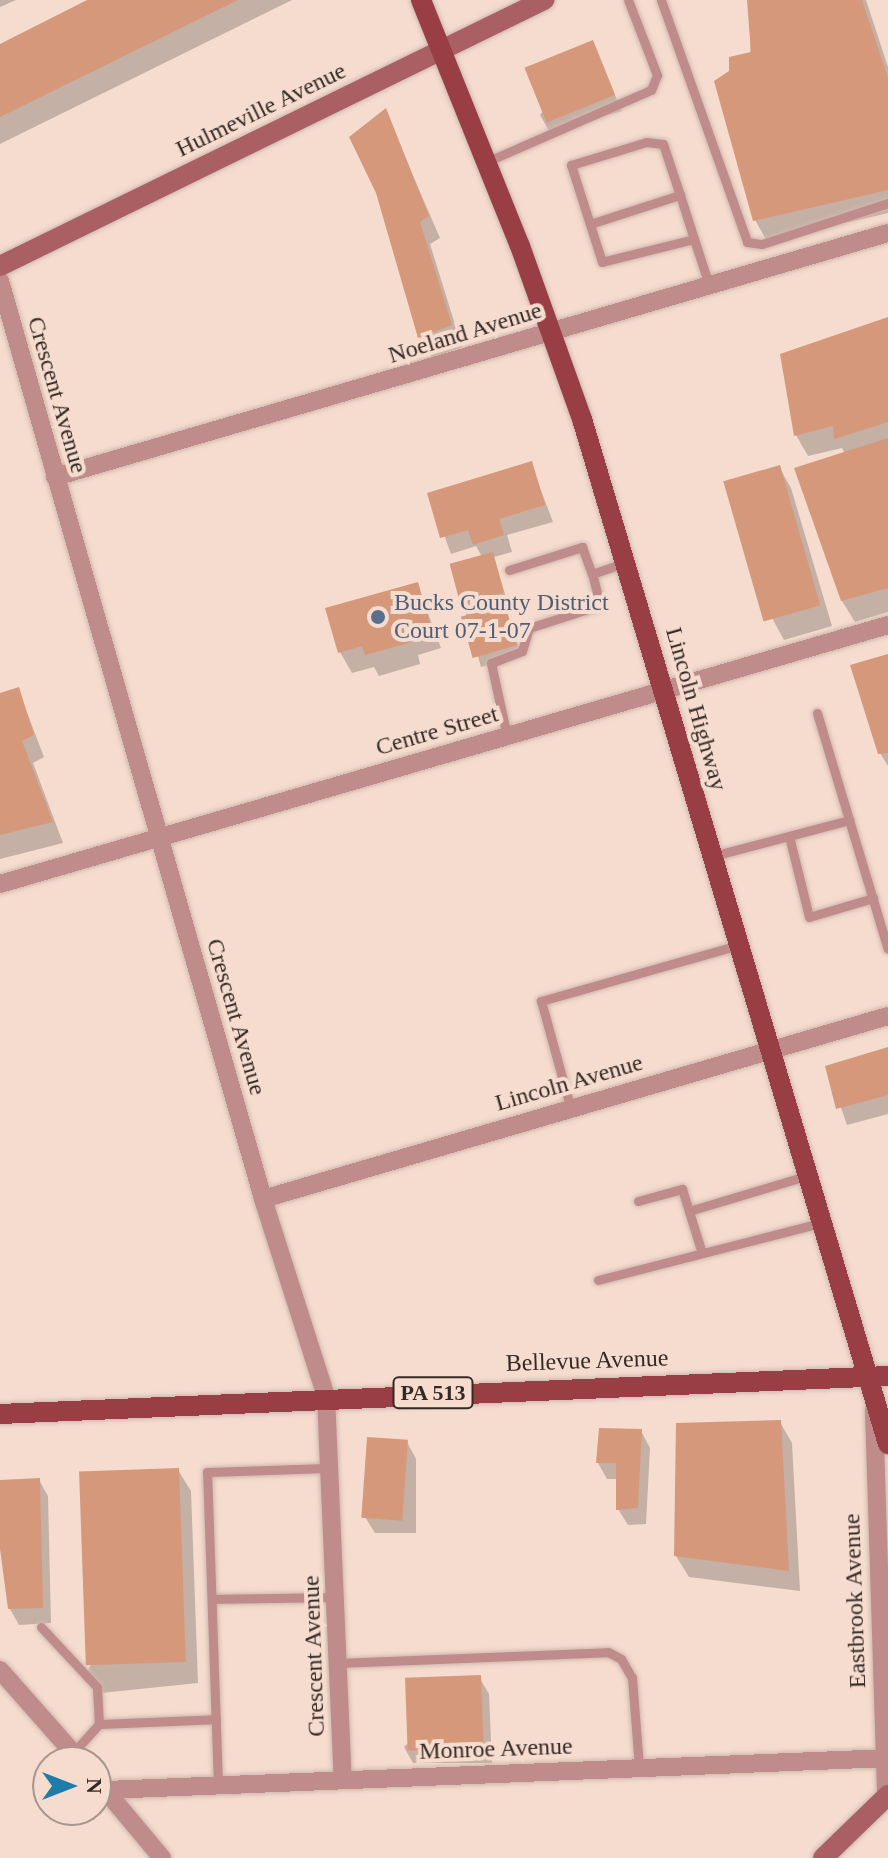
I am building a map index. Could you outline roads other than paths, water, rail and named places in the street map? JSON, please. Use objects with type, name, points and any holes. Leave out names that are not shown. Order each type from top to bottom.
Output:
[{"type":"main road","name":"Lincoln Highway","points":[[421,0],[553,332],[626,562],[873,1403],[888,1444]]},
{"type":"main road","name":"Bellevue Avenue","points":[[0,1414],[326,1397],[888,1376]]},
{"type":"street","name":"Hulmeville Avenue","points":[[0,266],[538,1]]},
{"type":"street","name":"Noeland Avenue","points":[[55,477],[888,233]]},
{"type":"street","name":"Crescent Avenue","points":[[0,281],[263,1199],[326,1397],[343,1779]]},
{"type":"street","name":"Centre Street","points":[[0,884],[888,625]]},
{"type":"street","name":"Lincoln Avenue","points":[[263,1199],[570,1106],[888,1016]]},
{"type":"street","name":"Eastbrook Avenue","points":[[873,1403],[887,1796]]},
{"type":"street","points":[[0,1670],[66,1746]]},
{"type":"street","name":"Monroe Avenue","points":[[112,1785],[218,1785],[886,1758]]},
{"type":"street","points":[[823,1858],[887,1796]]},
{"type":"street","points":[[112,1798],[162,1858]]},
{"type":"lane","points":[[486,162],[651,90],[657,75],[628,0]]},
{"type":"lane","points":[[661,0],[747,242],[762,244],[888,203]]},
{"type":"lane","points":[[694,239],[602,262],[571,165],[646,142],[663,144],[680,195],[709,285]]},
{"type":"lane","points":[[590,224],[680,195]]},
{"type":"lane","points":[[507,736],[491,663],[522,651],[529,628],[600,605],[582,547],[509,570]]},
{"type":"lane","points":[[592,574],[626,562]]},
{"type":"lane","points":[[817,713],[888,949]]},
{"type":"lane","points":[[713,856],[849,820]]},
{"type":"lane","points":[[789,836],[809,917],[873,898]]},
{"type":"lane","points":[[570,1106],[541,1001],[739,945]]},
{"type":"lane","points":[[689,1211],[806,1176]]},
{"type":"lane","points":[[638,1201],[682,1189],[701,1250]]},
{"type":"lane","points":[[598,1280],[701,1250],[725,1249],[820,1223]]},
{"type":"lane","points":[[218,1785],[207,1472],[329,1468]]},
{"type":"lane","points":[[212,1599],[335,1597]]},
{"type":"lane","points":[[41,1627],[97,1687],[99,1724],[85,1746]]},
{"type":"lane","points":[[338,1663],[608,1652],[621,1659],[632,1678],[639,1767]]},
{"type":"lane","points":[[99,1724],[216,1719]]},
{"type":"place","name":"Bucks County District Court 07-1-07","points":[[378,617]]}]
